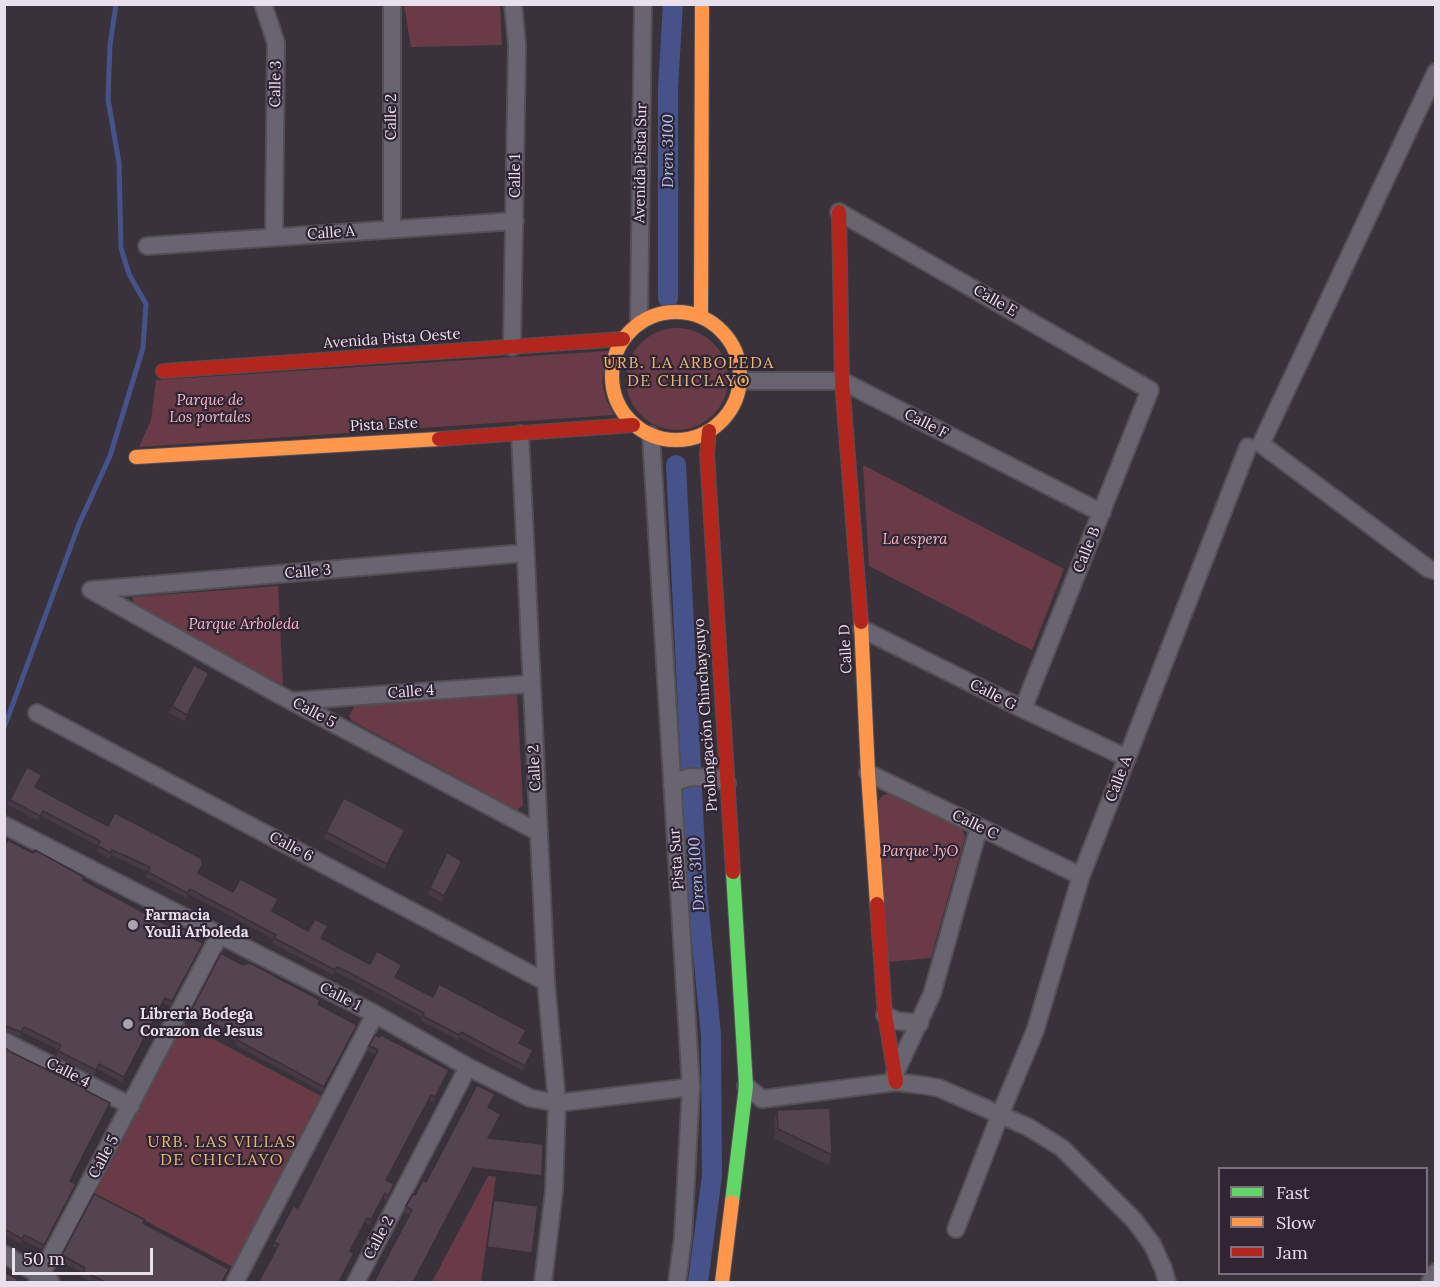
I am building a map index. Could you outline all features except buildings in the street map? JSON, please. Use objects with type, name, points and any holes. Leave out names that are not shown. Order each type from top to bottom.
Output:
[{"type":"street","name":"Calle 3","points":[[263,4],[276,43],[274,237]]},
{"type":"street","name":"Calle 2","points":[[392,4],[392,229]]},
{"type":"street","name":"Calle 1","points":[[512,347],[517,45],[513,4]]},
{"type":"street","name":"Avenida Pista Sur","points":[[639,322],[643,4]]},
{"type":"street","points":[[701,316],[702,4]]},
{"type":"street","points":[[1436,72],[1261,444],[1429,569],[1436,571]]},
{"type":"street","name":"Calle D","points":[[839,212],[842,381],[862,629],[868,773],[885,1015],[895,1079]]},
{"type":"street","name":"Calle E","points":[[839,212],[1150,390]]},
{"type":"street","name":"Calle A","points":[[147,246],[515,221]]},
{"type":"street","points":[[680,311],[701,316],[718,327],[731,342],[739,361],[740,381],[735,401],[725,418],[709,431],[690,439],[670,440],[651,435],[633,425],[617,402],[611,374],[615,356],[623,339],[639,322],[659,313],[680,311]]},
{"type":"street","name":"Avenida Pista Oeste","points":[[163,371],[623,339]]},
{"type":"street","name":"Calle F","points":[[740,381],[842,381],[1102,513]]},
{"type":"street","name":"Calle B","points":[[1023,710],[1150,390]]},
{"type":"street","name":"Pista Este","points":[[136,457],[633,425]]},
{"type":"street","name":"Prolongación Chinchaysuyo","points":[[709,431],[707,454],[722,781],[746,1086],[722,1282]]},
{"type":"street","name":"Calle 2","points":[[520,434],[546,982],[557,1102],[554,1191],[543,1282]]},
{"type":"street","name":"Pista Sur","points":[[651,435],[676,783],[691,1087],[683,1237],[677,1282]]},
{"type":"street","name":"Calle A","points":[[956,1230],[1000,1114],[1035,1031],[1082,876],[1248,447]]},
{"type":"street","name":"Calle 3","points":[[91,590],[525,553]]},
{"type":"street","name":"Calle 5","points":[[91,590],[291,701],[538,832]]},
{"type":"street","name":"Calle G","points":[[862,629],[1023,710],[1127,758]]},
{"type":"street","name":"Calle 4","points":[[291,701],[531,684]]},
{"type":"street","name":"Calle 6","points":[[37,712],[546,982]]},
{"type":"street","name":"Calle C","points":[[868,773],[1082,876]]},
{"type":"street","points":[[676,783],[691,777],[722,781]]},
{"type":"street","name":"Calle 1","points":[[4,825],[375,1014],[468,1067],[530,1098],[557,1102],[691,1087]]},
{"type":"street","points":[[895,1079],[932,993],[979,827]]},
{"type":"street","name":"Calle 5","points":[[43,1281],[220,934]]},
{"type":"street","points":[[235,1282],[375,1014]]},
{"type":"street","points":[[885,1015],[897,1021],[920,1023]]},
{"type":"street","name":"Calle 4","points":[[4,1041],[131,1106]]},
{"type":"street","name":"Calle 2","points":[[356,1282],[468,1067]]},
{"type":"street","points":[[746,1086],[762,1099],[895,1079],[939,1088],[1028,1127],[1062,1148],[1099,1182],[1134,1220],[1152,1244],[1167,1282]]},
{"type":"street","points":[[4,1254],[43,1281]]},
{"type":"street","points":[[1430,1282],[1436,1272]]},
{"type":"green space","points":[[404,5],[500,5],[502,45],[411,47]]},
{"type":"green space","points":[[677,328],[697,332],[713,343],[724,359],[728,379],[724,399],[713,415],[697,426],[677,430],[657,426],[641,415],[630,399],[626,379],[630,359],[641,343],[657,332]]},
{"type":"green space","name":"Parque de Los portales","points":[[608,351],[602,382],[606,399],[614,415],[139,447],[151,420],[156,380]]},
{"type":"green space","name":"La espera","points":[[863,465],[1064,569],[1032,650],[869,566]]},
{"type":"green space","name":"Parque Arboleda","points":[[278,586],[283,685],[133,608],[133,597]]},
{"type":"green space","points":[[517,695],[523,805],[517,810],[352,721],[349,716],[356,703]]},
{"type":"green space","name":"Parque JyO","points":[[891,793],[962,829],[965,837],[931,958],[888,962],[877,802],[883,795]]},
{"type":"green space","points":[[183,1023],[321,1096],[233,1267],[95,1194]]},
{"type":"green space","points":[[488,1176],[496,1176],[481,1282],[432,1282]]},
{"type":"waterway","points":[[4,728],[79,524],[110,456],[143,348],[146,304],[129,274],[121,248],[119,163],[108,99],[110,45],[116,4]]},
{"type":"waterway","name":"Dren 3100","points":[[668,298],[668,88],[673,4]]},
{"type":"waterway","name":"Dren 3100","points":[[676,465],[697,891],[711,1035],[712,1176],[698,1282]]},
{"type":"traffic: fast","points":[[732,1202],[746,1086],[733,872]]},
{"type":"traffic: slow","points":[[701,316],[702,4]]},
{"type":"traffic: slow","points":[[676,312],[701,317],[721,331],[735,351],[740,376],[735,401],[721,421],[701,435],[676,440],[651,435],[631,421],[617,401],[612,376],[617,351],[631,331],[651,317],[676,312]]},
{"type":"traffic: slow","points":[[136,457],[439,439]]},
{"type":"traffic: slow","points":[[861,622],[877,904]]},
{"type":"traffic: slow","points":[[722,1282],[732,1202]]},
{"type":"traffic: jam","points":[[839,212],[842,381],[861,622]]},
{"type":"traffic: jam","points":[[163,371],[623,339]]},
{"type":"traffic: jam","points":[[439,439],[633,425]]},
{"type":"traffic: jam","points":[[709,431],[707,454],[733,872]]},
{"type":"traffic: jam","points":[[877,904],[885,1015],[896,1082]]},
{"type":"place","name":"Farmacia Youli Arboleda","points":[[133,925]]},
{"type":"place","name":"Libreria Bodega Corazon de Jesus","points":[[128,1024]]},
{"type":"district","name":"URB. LA ARBOLEDA DE CHICLAYO","points":[[689,372]]},
{"type":"district","name":"URB. LAS VILLAS DE CHICLAYO","points":[[222,1151]]}]
